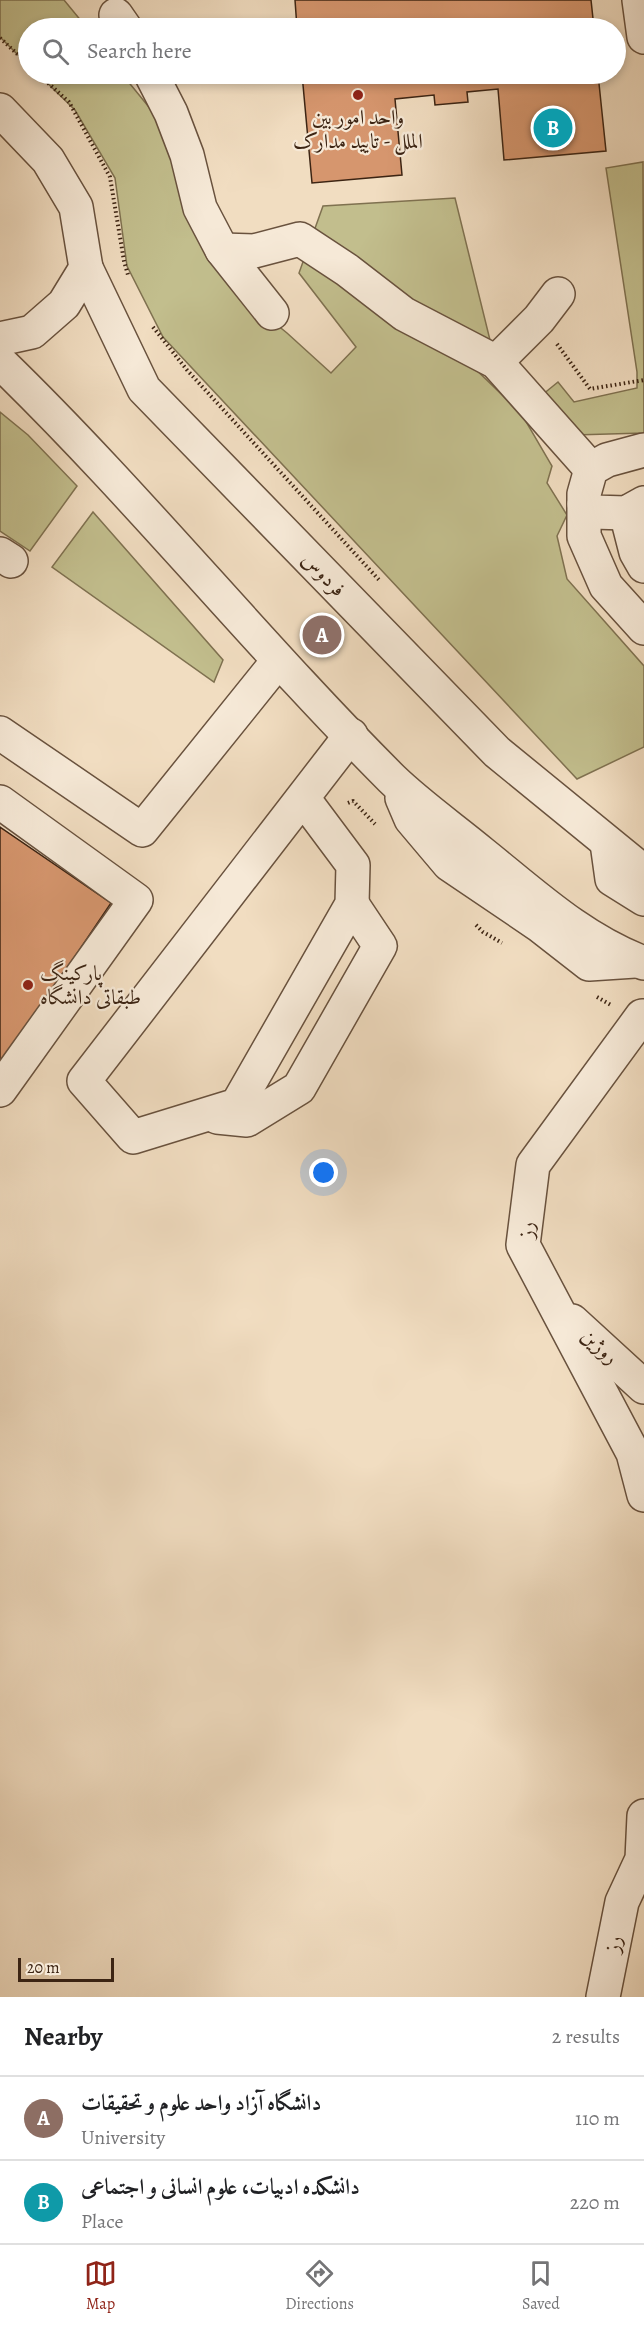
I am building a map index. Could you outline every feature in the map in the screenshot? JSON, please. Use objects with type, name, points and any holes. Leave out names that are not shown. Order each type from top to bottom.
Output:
[{"type":"street","points":[[639,0],[644,37]]},
{"type":"street","points":[[156,84],[171,113],[187,155],[201,208],[222,250],[272,313]]},
{"type":"street","name":"فردوس","points":[[0,110],[48,160],[76,207],[86,268],[144,389],[497,752],[644,872]]},
{"type":"street","points":[[222,250],[254,250],[300,239],[347,270],[404,314],[496,362],[591,469]]},
{"type":"street","points":[[0,339],[32,332],[64,304],[86,268]]},
{"type":"street","points":[[496,362],[548,306]]},
{"type":"street","points":[[0,362],[58,419],[278,661],[394,780],[552,910],[592,938],[642,961]]},
{"type":"street","points":[[644,450],[607,460],[591,469],[584,494],[584,536],[606,586],[644,628]]},
{"type":"street","points":[[584,504],[593,512],[635,508],[636,552],[644,566]]},
{"type":"street","points":[[0,734],[142,830],[278,661]]},
{"type":"street","points":[[303,798],[353,865],[352,904],[237,1104],[133,1137],[84,1081],[351,735]]},
{"type":"street","points":[[0,802],[136,900],[0,1090]]},
{"type":"street","points":[[644,852],[607,843],[612,879],[644,899]]},
{"type":"street","points":[[200,1115],[247,1120],[299,1089],[380,946],[352,904]]},
{"type":"street","name":"رز","points":[[642,1016],[533,1165],[523,1245],[633,1453],[644,1495]]},
{"type":"street","name":"روژین","points":[[555,1306],[644,1387]]},
{"type":"street","points":[[643,1858],[644,1816]]},
{"type":"street","name":"رز","points":[[603,1997],[622,1902],[643,1858]]},
{"type":"path","points":[[0,38],[18,55]]},
{"type":"path","points":[[49,84],[69,102],[110,177],[124,261],[130,281]]},
{"type":"path","points":[[548,306],[590,389],[644,380]]},
{"type":"path","points":[[146,319],[187,370],[386,587]]},
{"type":"shaded area","points":[[0,0],[64,0],[79,18],[18,18],[18,55],[0,37]]},
{"type":"shaded area","points":[[48,84],[130,84],[157,117],[229,286],[287,333],[331,373],[356,347],[299,273],[323,206],[455,198],[490,340],[468,362],[521,413],[552,466],[547,483],[567,515],[557,536],[567,579],[644,666],[644,747],[577,779],[163,337],[127,266],[115,178],[75,110]]},
{"type":"shaded area","points":[[643,162],[644,433],[574,435],[542,395],[558,382],[574,402],[637,388],[637,372],[606,168]]},
{"type":"shaded area","points":[[0,412],[28,435],[77,486],[30,551],[0,531]]},
{"type":"shaded area","points":[[93,512],[223,660],[214,682],[52,567]]},
{"type":"building","points":[[295,0],[591,0],[593,18],[296,18]]},
{"type":"building","points":[[303,84],[599,84],[606,151],[504,160],[498,89],[467,92],[468,102],[435,105],[434,95],[395,99],[402,175],[312,183]]},
{"type":"building","name":"پارکینگ طبقاتی دانشگاه","points":[[0,827],[111,903],[0,1068]]},
{"type":"place","name":"واحد امور بین الملل - تایید مدارک","points":[[358,95]]},
{"type":"place","name":"دانشکده ادبیات، علوم انسانی و اجتماعی","points":[[553,128]]},
{"type":"place","name":"دانشگاه آزاد واحد علوم و تحقیقات","points":[[322,635]]},
{"type":"place","name":"پارکینگ طبقاتی دانشگاه","points":[[28,985]]}]
